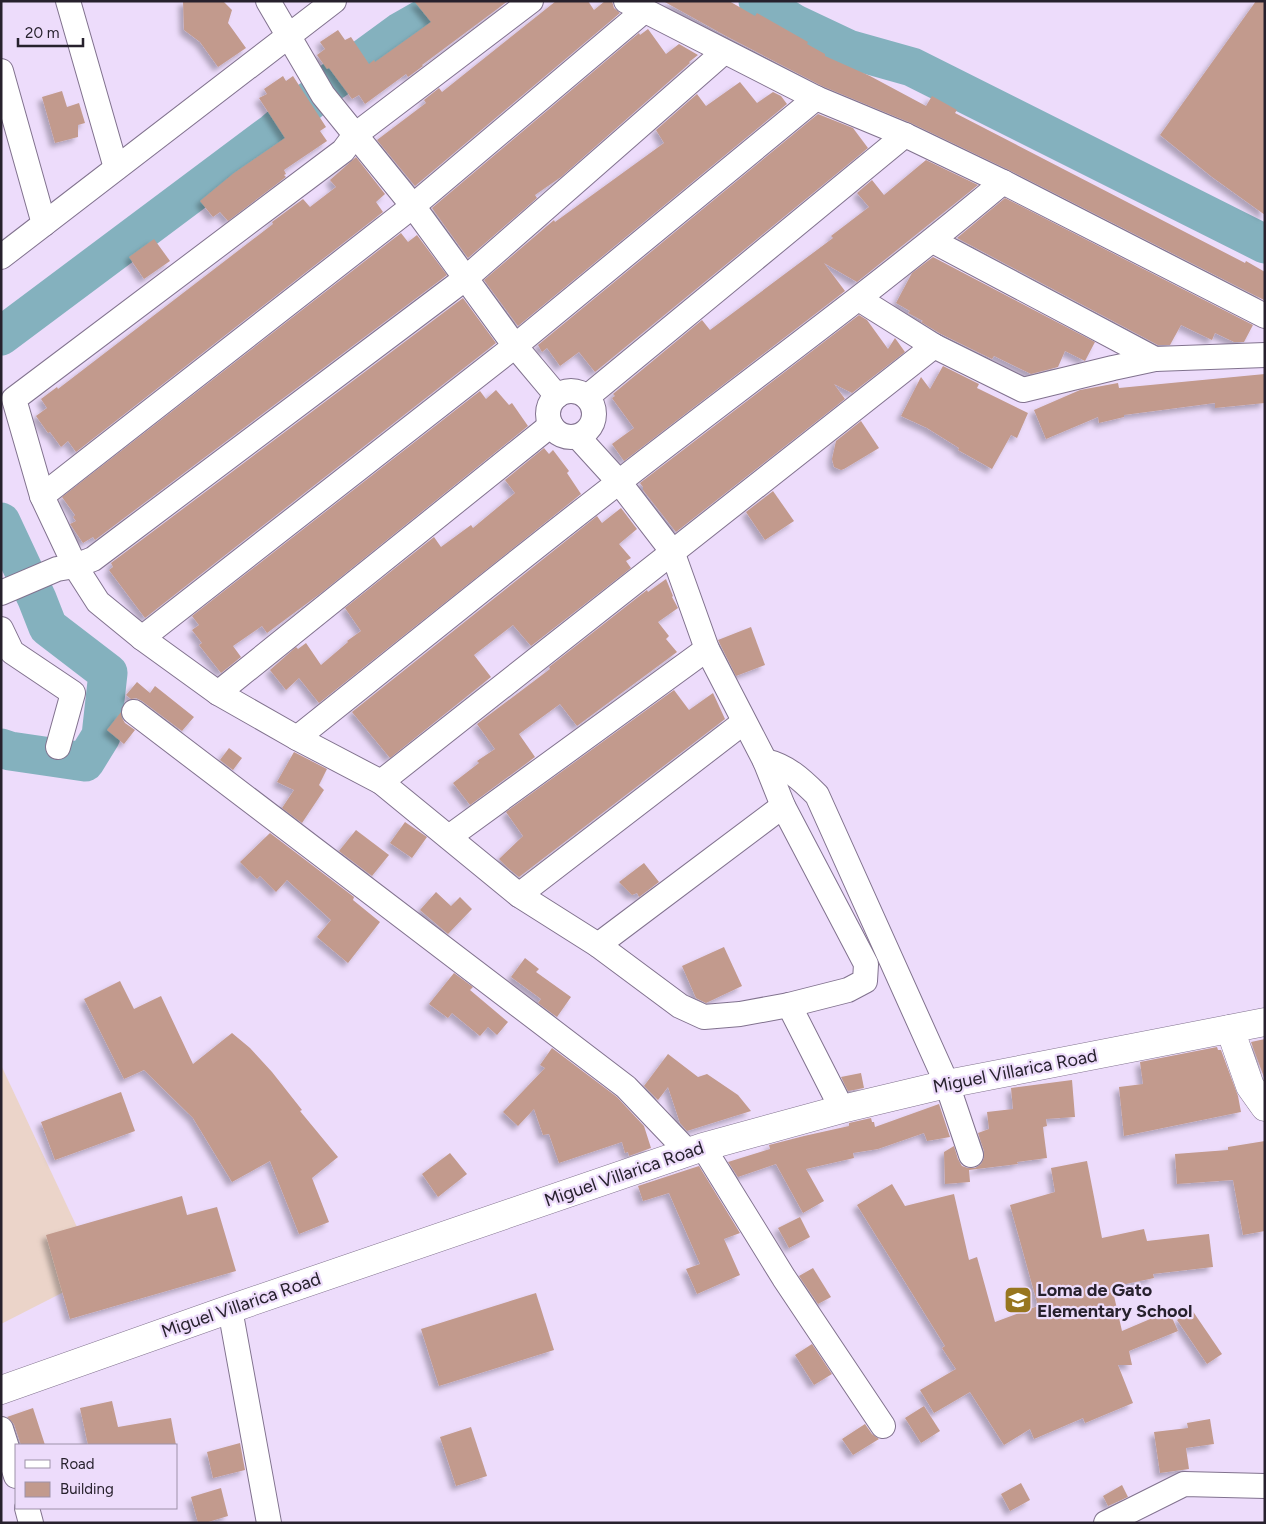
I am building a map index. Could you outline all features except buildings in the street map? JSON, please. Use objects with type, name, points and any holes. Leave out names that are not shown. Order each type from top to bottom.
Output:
[{"type":"main road","name":"Miguel Villarica Road","points":[[1,1390],[230,1309],[696,1149],[842,1109],[947,1084],[1265,1022]]},
{"type":"main road","points":[[1230,1029],[1250,1086],[1265,1106]]},
{"type":"street","points":[[68,1],[116,168]]},
{"type":"street","points":[[268,1],[323,95],[413,206],[515,346],[557,396]]},
{"type":"street","points":[[1,257],[334,1]]},
{"type":"street","points":[[531,1],[354,135],[343,151],[336,157],[14,399],[42,496],[75,566],[98,602],[142,638],[218,693],[380,782],[519,895],[598,946],[680,1006],[704,1017],[740,1014],[789,1005],[848,990],[865,981],[866,964],[783,806],[765,761],[707,649],[672,551],[619,482],[578,436]]},
{"type":"street","points":[[42,496],[413,206],[635,6],[816,98],[1003,182],[1265,316]]},
{"type":"street","points":[[9,590],[57,569],[75,566],[93,559],[466,278],[724,52]]},
{"type":"street","points":[[1,71],[44,224]]},
{"type":"street","points":[[142,638],[515,346],[816,98]]},
{"type":"street","points":[[587,397],[904,136]]},
{"type":"street","points":[[297,738],[619,482],[933,241],[1003,182]]},
{"type":"street","points":[[933,241],[1154,359]]},
{"type":"street","points":[[859,299],[934,346],[1023,390],[1154,359],[1265,355]]},
{"type":"street","points":[[380,782],[934,346]]},
{"type":"street","points":[[572,391],[587,397],[592,403],[594,419],[591,427],[586,432],[570,438],[555,432],[548,418],[551,402],[564,392],[572,391]]},
{"type":"street","points":[[218,693],[550,425]]},
{"type":"street","points":[[1,629],[12,652],[73,693],[58,747]]},
{"type":"street","points":[[449,837],[707,649]]},
{"type":"street","points":[[134,712],[626,1087],[696,1149],[883,1426]]},
{"type":"street","points":[[519,895],[744,722]]},
{"type":"street","points":[[765,761],[778,764],[799,776],[817,795],[947,1084],[971,1155]]},
{"type":"street","points":[[598,946],[783,806]]},
{"type":"street","points":[[789,1005],[842,1109]]},
{"type":"street","points":[[230,1309],[268,1523]]},
{"type":"street","points":[[1,1429],[15,1473]]},
{"type":"street","points":[[1106,1523],[1145,1514],[1184,1484],[1265,1486]]},
{"type":"street","points":[[26,1509],[31,1523]]},
{"type":"shaded area","points":[[1,1065],[99,1274],[1,1324]]},
{"type":"waterway","points":[[333,81],[400,32],[428,16],[447,1]]},
{"type":"waterway","points":[[758,1],[795,24],[848,49],[912,67],[1265,244]]},
{"type":"waterway","points":[[1,336],[274,132],[312,99]]},
{"type":"waterway","points":[[1,522],[48,627],[108,673],[101,736],[85,762],[1,748]]},
{"type":"place","name":"Loma de Gato Elementary School","points":[[1018,1300]]}]
